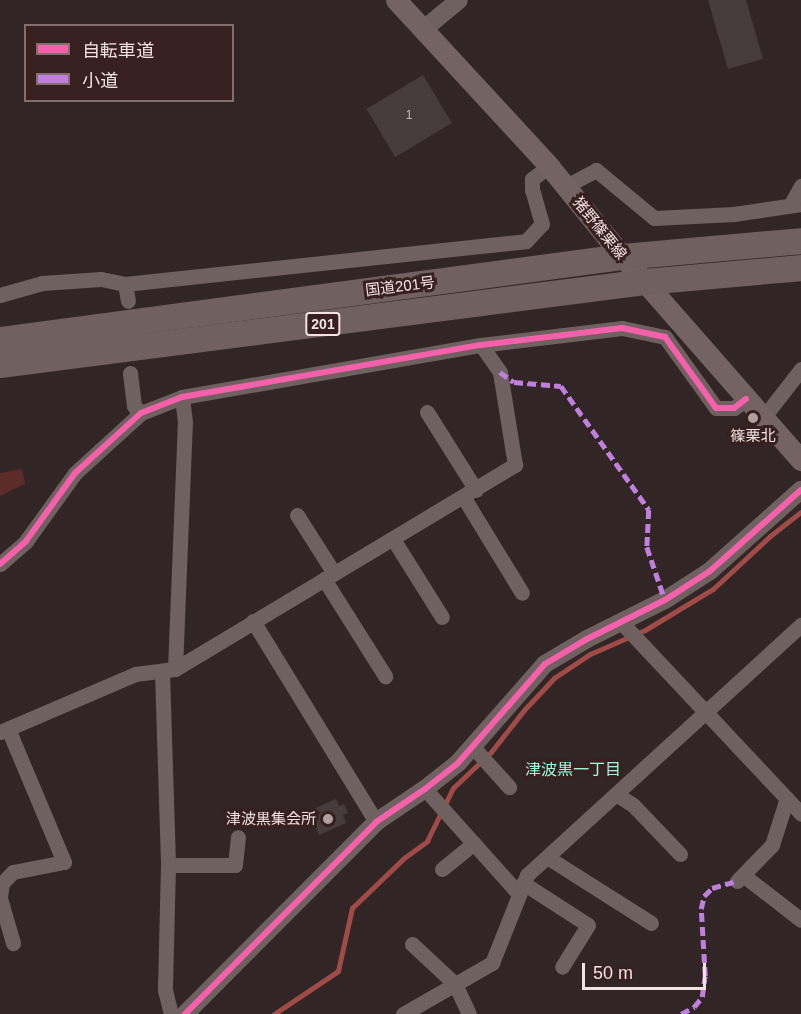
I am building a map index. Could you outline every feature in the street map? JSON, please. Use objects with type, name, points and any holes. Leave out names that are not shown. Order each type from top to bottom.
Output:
[{"type":"highway","name":"国道201号","points":[[0,340],[623,257],[801,240]]},
{"type":"highway","name":"国道201号","points":[[0,365],[645,282],[801,268]]},
{"type":"main road","name":"猪野篠栗線","points":[[396,0],[549,166],[623,257],[801,460]]},
{"type":"street","points":[[424,29],[459,0]]},
{"type":"street","points":[[0,295],[42,283],[101,279],[125,284],[526,241],[542,224],[532,190],[532,178],[549,166]]},
{"type":"street","points":[[566,186],[596,170],[654,218],[734,214],[796,204],[801,186]]},
{"type":"street","points":[[125,284],[128,301]]},
{"type":"street","points":[[0,564],[26,541],[75,473],[141,413],[182,397],[481,345],[622,328],[666,337],[716,408],[734,408],[746,399]]},
{"type":"street","points":[[13,943],[0,897],[2,883],[13,872],[64,862],[4,730],[135,674],[169,670],[470,494],[515,465],[500,372],[481,345]]},
{"type":"street","points":[[763,418],[801,369]]},
{"type":"street","points":[[130,373],[134,406],[141,413]]},
{"type":"street","points":[[171,1014],[165,990],[169,670],[185,422],[182,397]]},
{"type":"street","points":[[427,412],[522,593]]},
{"type":"street","points":[[185,1014],[376,822],[425,789],[473,747],[545,664],[664,600],[710,571],[801,490]]},
{"type":"street","points":[[297,515],[385,676]]},
{"type":"street","points":[[393,539],[442,617]]},
{"type":"street","points":[[253,621],[376,822]]},
{"type":"street","points":[[621,622],[707,711],[801,814]]},
{"type":"street","points":[[403,1014],[492,963],[527,875],[801,625]]},
{"type":"street","points":[[473,747],[509,787]]},
{"type":"street","points":[[425,789],[474,843],[521,888],[588,925],[562,967]]},
{"type":"street","points":[[616,794],[633,805],[680,854]]},
{"type":"street","points":[[787,798],[772,845],[740,878],[801,920]]},
{"type":"street","points":[[168,865],[235,865],[238,837]]},
{"type":"street","points":[[442,869],[474,843]]},
{"type":"street","points":[[547,857],[651,923]]},
{"type":"street","points":[[412,944],[455,984],[469,1014]]},
{"type":"shaded area","points":[[22,469],[25,484],[0,496],[0,473]]},
{"type":"building","points":[[708,0],[746,0],[763,59],[728,69]]},
{"type":"building","points":[[423,75],[452,123],[395,157],[366,109]]},
{"type":"building","name":"津波黒集会所","points":[[336,799],[339,806],[344,804],[348,813],[343,815],[346,823],[319,835],[309,811]]},
{"type":"waterway","points":[[274,1014],[338,971],[352,908],[404,858],[427,841],[453,788],[491,752],[524,710],[554,678],[590,654],[645,630],[713,589],[770,536],[801,512]]},
{"type":"marked path","points":[[500,372],[514,382],[561,386],[649,510],[647,547],[665,600]]},
{"type":"marked path","points":[[681,1014],[694,1007],[702,997],[705,976],[701,909],[704,896],[712,888],[737,881]]},
{"type":"cycle path","points":[[0,564],[26,541],[75,473],[141,413],[182,397],[481,345],[622,328],[665,337],[716,408],[734,408],[746,399]]},
{"type":"cycle path","points":[[185,1014],[376,822],[425,789],[458,763],[545,664],[587,639],[665,600],[710,571],[801,490]]},
{"type":"place","name":"篠栗北","points":[[753,418]]},
{"type":"place","name":"津波黒集会所","points":[[328,819]]},
{"type":"district","name":"津波黒一丁目","points":[[573,770]]}]
